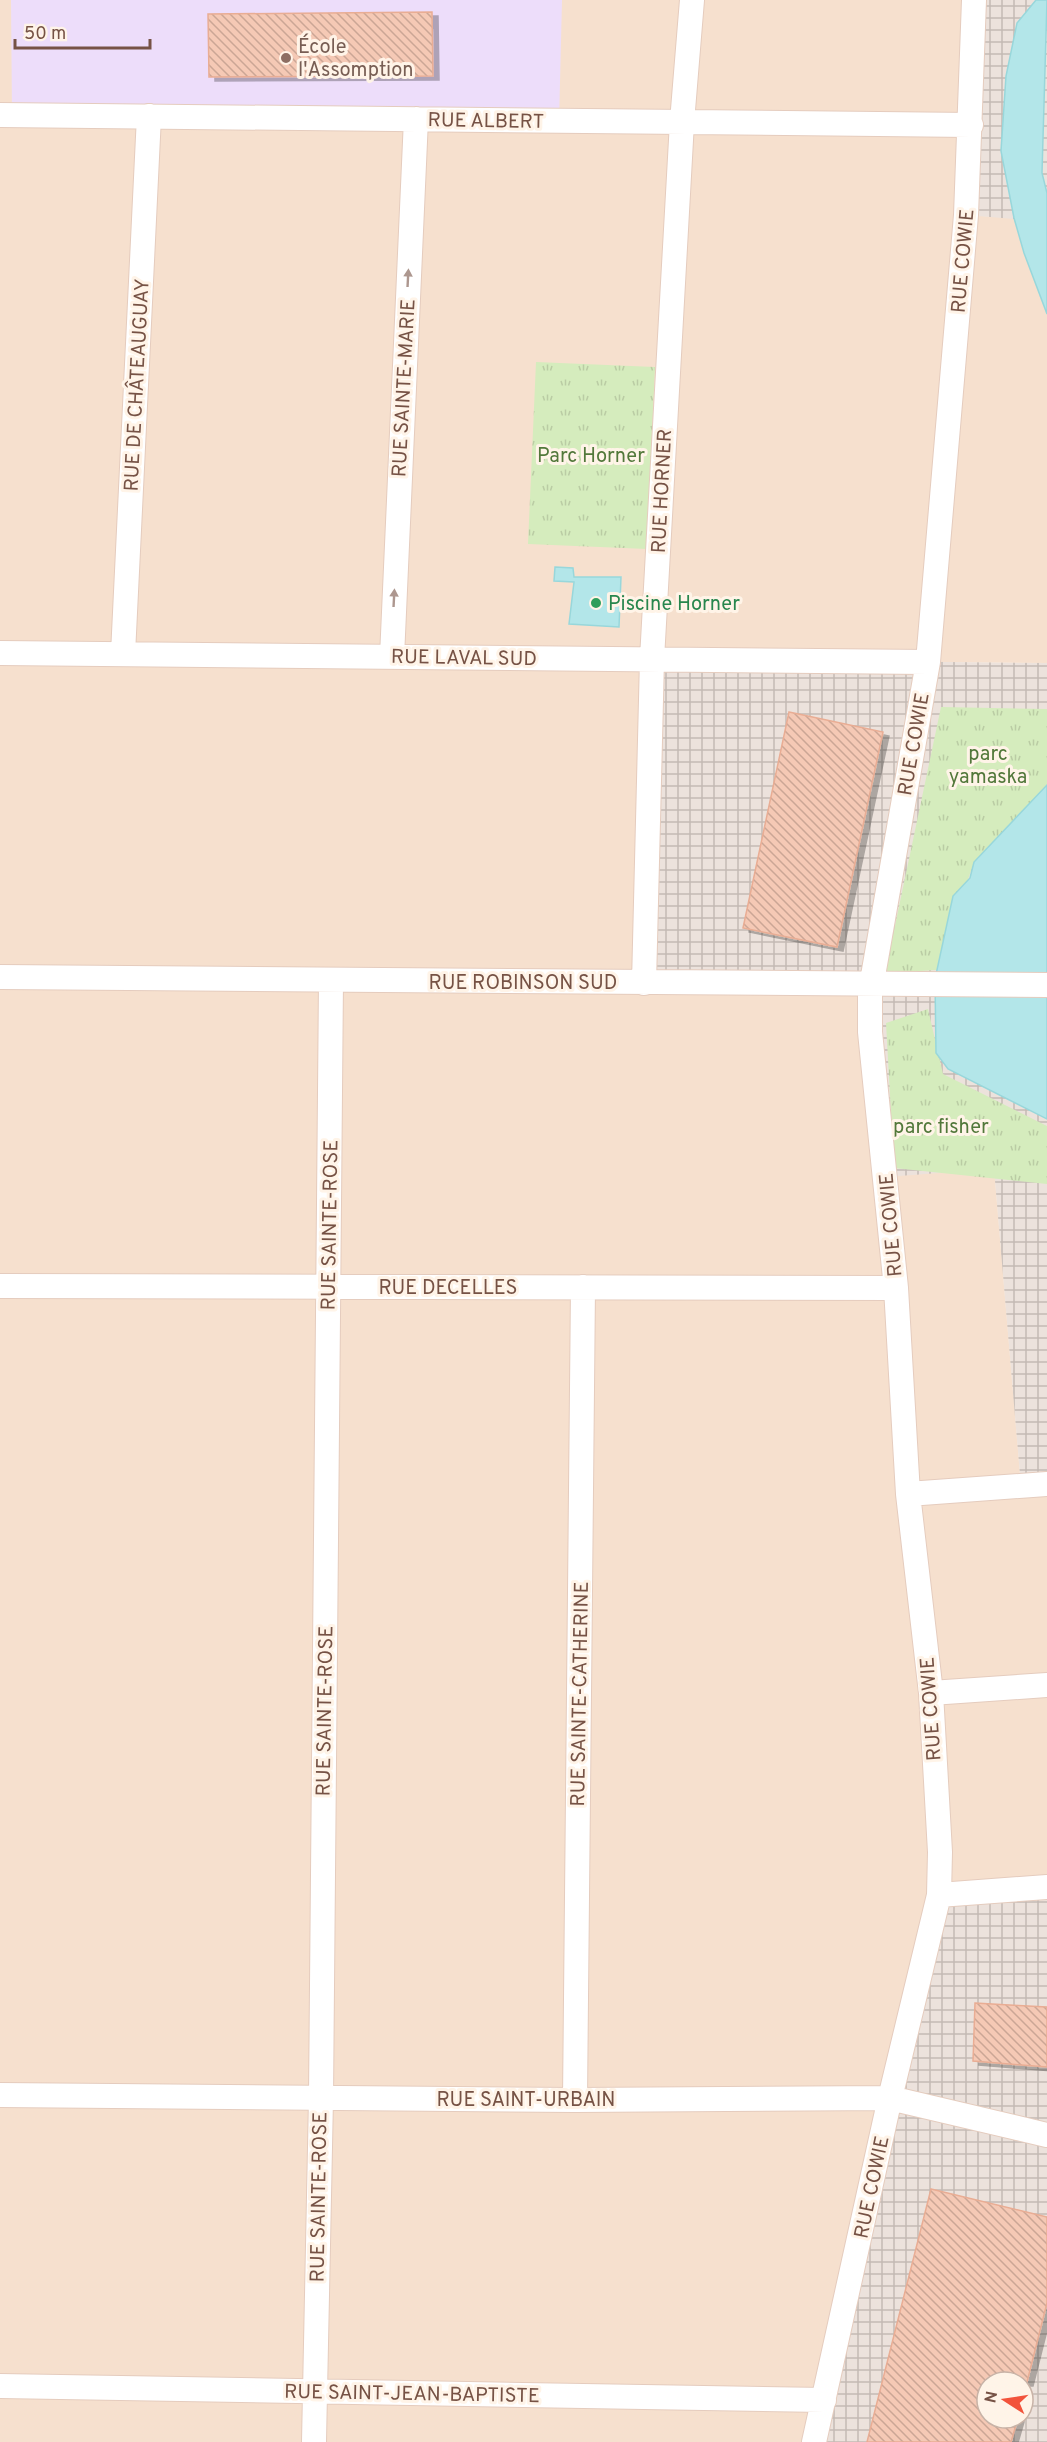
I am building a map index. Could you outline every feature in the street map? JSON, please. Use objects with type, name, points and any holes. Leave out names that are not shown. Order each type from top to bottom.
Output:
[{"type":"street","name":"RUE HORNER","points":[[644,983],[652,659],[682,122],[692,0]]},
{"type":"street","name":"RUE COWIE","points":[[814,2442],[890,2098],[939,1896],[940,1852],[930,1693],[908,1494],[896,1288],[870,1032],[881,985],[928,662],[966,215],[974,0]]},
{"type":"street","name":"RUE ALBERT","points":[[0,115],[971,125]]},
{"type":"street","name":"RUE DE CHÂTEAUGUAY","points":[[123,654],[149,116]]},
{"type":"street","name":"RUE SAINTE-MARIE","points":[[392,657],[416,119]]},
{"type":"street","name":"RUE LAVAL SUD","points":[[0,653],[928,662]]},
{"type":"street","name":"RUE ROBINSON SUD","points":[[0,977],[1047,986]]},
{"type":"street","name":"RUE SAINTE-ROSE","points":[[314,2442],[321,2098],[331,980]]},
{"type":"street","name":"RUE DECELLES","points":[[0,1286],[896,1288]]},
{"type":"street","name":"RUE SAINTE-CATHERINE","points":[[575,2100],[583,1287]]},
{"type":"street","points":[[908,1494],[1047,1484]]},
{"type":"street","points":[[930,1693],[1047,1685]]},
{"type":"street","points":[[939,1896],[1047,1887]]},
{"type":"street","name":"RUE SAINT-URBAIN","points":[[0,2095],[575,2100],[890,2098],[1047,2135]]},
{"type":"street","name":"RUE SAINT-JEAN-BAPTISTE","points":[[0,2386],[824,2400]]},
{"type":"shaded area","points":[[0,0],[973,0],[966,215],[1014,218],[1024,253],[1047,314],[1047,663],[652,659],[994,1168],[1021,1486],[1047,1484],[1047,1887],[814,2442],[0,2442]]},
{"type":"shaded area","name":"École l'Assomption","points":[[11,0],[562,0],[559,123],[12,115]]},
{"type":"shaded area","points":[[973,0],[1047,0],[1047,314],[1014,219],[966,215]]},
{"type":"shaded area","points":[[652,659],[1047,663],[1047,1484],[1021,1487],[994,1169],[885,1177],[871,985],[644,983]]},
{"type":"shaded area","points":[[1047,1887],[1047,2442],[814,2442],[939,1895]]},
{"type":"green space","name":"Parc Horner","points":[[536,362],[655,367],[647,549],[528,544]]},
{"type":"green space","name":"parc yamaska","points":[[941,707],[1047,709],[1047,785],[974,862],[937,970],[885,973]]},
{"type":"green space","name":"parc fisher","points":[[928,1009],[943,1074],[1047,1126],[1047,1184],[894,1168],[886,1023]]},
{"type":"water","points":[[1036,0],[1047,0],[1042,173],[1047,193],[1047,314],[1024,253],[1014,218],[1001,151],[1006,76],[1017,23]]},
{"type":"water","name":"Piscine Horner","points":[[555,567],[573,568],[574,577],[621,577],[619,627],[569,624],[574,582],[554,581]]},
{"type":"water","points":[[1047,785],[1047,1119],[948,1069],[936,1053],[935,979],[953,896],[970,878],[974,862]]},
{"type":"building","name":"École l'Assomption","points":[[432,12],[433,76],[209,77],[208,14]]},
{"type":"building","points":[[789,712],[883,732],[837,947],[743,928]]},
{"type":"building","points":[[975,2003],[1047,2007],[1047,2067],[973,2061]]},
{"type":"building","points":[[931,2189],[1047,2217],[1047,2303],[1030,2370],[975,2370],[975,2430],[1014,2430],[1011,2442],[867,2442]]},
{"type":"place","name":"École l'Assomption","points":[[286,58]]},
{"type":"place","name":"Piscine Horner","points":[[596,603]]}]
